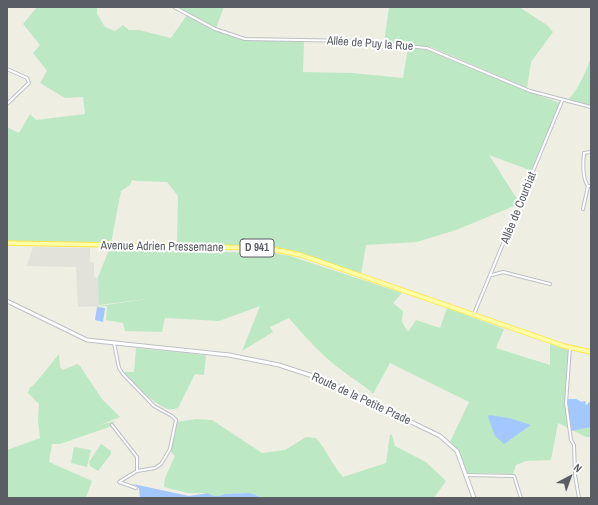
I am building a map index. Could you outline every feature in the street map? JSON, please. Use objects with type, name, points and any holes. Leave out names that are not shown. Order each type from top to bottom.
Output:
[{"type":"main road","name":"Avenue Adrien Pressemane","points":[[7,243],[256,248],[277,250],[301,256],[474,315]]},
{"type":"main road","name":"D 941","points":[[474,315],[570,348],[591,352]]},
{"type":"street","name":"Allée de Puy la Rue","points":[[174,7],[215,29],[245,39],[355,41],[427,48],[530,91],[562,101],[591,107]]},
{"type":"street","points":[[7,69],[23,76],[29,83],[7,104]]},
{"type":"street","name":"Allée de Courbiat","points":[[474,315],[492,275],[562,101]]},
{"type":"street","points":[[582,209],[590,186],[585,182],[583,164],[584,153],[591,152]]},
{"type":"street","points":[[492,275],[504,272],[550,284]]},
{"type":"street","name":"Route de la Petite Prade","points":[[7,301],[82,338],[251,359],[279,365],[325,380],[440,436],[457,451],[474,498]]},
{"type":"street","points":[[114,343],[119,368],[123,374],[154,406],[172,416],[176,420],[171,444],[164,462],[155,468],[136,471],[119,482],[136,488]]},
{"type":"street","points":[[570,348],[566,403],[571,440],[574,445],[575,475],[579,498]]},
{"type":"street","points":[[112,425],[137,457],[136,471]]},
{"type":"street","points":[[466,475],[514,476],[521,498]]},
{"type":"shaded area","points":[[33,247],[90,248],[90,262],[94,263],[94,277],[99,278],[99,306],[78,307],[76,267],[27,266]]},
{"type":"green space","points":[[37,7],[97,7],[97,14],[105,27],[115,31],[123,25],[129,30],[139,30],[171,38],[187,15],[215,30],[245,40],[304,42],[303,72],[352,73],[403,78],[408,48],[428,50],[529,92],[560,103],[532,171],[489,155],[519,202],[514,206],[456,230],[417,242],[366,245],[361,274],[282,248],[179,244],[177,242],[178,196],[167,182],[132,180],[130,185],[121,191],[111,243],[7,241],[7,127],[19,133],[30,114],[36,120],[85,114],[83,97],[65,98],[40,83],[47,71],[33,53],[40,45],[23,24]]},
{"type":"green space","points":[[176,7],[224,7],[216,28]]},
{"type":"green space","points":[[389,7],[519,7],[547,25],[553,32],[531,62],[527,88],[431,47],[384,43]]},
{"type":"green space","points":[[591,58],[591,106],[570,101],[569,99],[579,84]]},
{"type":"green space","points":[[109,250],[274,253],[290,256],[402,293],[393,303],[403,311],[402,322],[408,332],[416,320],[440,328],[447,308],[504,329],[496,348],[550,365],[550,344],[571,351],[567,403],[591,425],[591,437],[586,437],[558,423],[551,460],[526,461],[516,465],[513,474],[467,473],[459,451],[450,442],[469,402],[390,363],[373,394],[321,353],[289,318],[270,327],[273,332],[242,351],[260,306],[219,321],[165,318],[162,332],[125,331],[123,323],[106,320],[107,306],[92,307],[147,299],[99,305],[98,277]]},
{"type":"green space","points":[[136,348],[206,356],[204,375],[195,374],[178,408],[169,409],[163,407],[151,399],[132,382],[124,372],[134,372]]},
{"type":"green space","points":[[59,354],[60,367],[63,370],[77,364],[80,366],[102,399],[120,417],[100,425],[115,421],[112,426],[60,444],[52,444],[49,462],[92,481],[86,498],[7,498],[7,450],[40,438],[38,421],[39,404],[28,393],[30,387],[33,386]]},
{"type":"green space","points":[[196,419],[212,420],[262,453],[285,450],[306,437],[316,438],[343,477],[386,463],[390,434],[392,435],[395,446],[426,462],[446,481],[434,498],[261,498],[249,493],[214,496],[208,493],[188,493],[164,487],[165,478],[175,456],[170,451],[176,422]]},
{"type":"green space","points":[[101,444],[111,451],[111,454],[98,471],[90,466],[89,462]]},
{"type":"green space","points":[[74,447],[91,450],[87,467],[71,463]]},
{"type":"water","points":[[97,307],[105,308],[103,322],[95,320]]},
{"type":"water","points":[[567,399],[576,399],[582,402],[584,401],[587,405],[589,402],[591,403],[591,427],[571,431]]},
{"type":"water","points":[[489,415],[509,418],[531,425],[504,444],[495,436],[488,417]]},
{"type":"water","points":[[133,484],[189,496],[208,493],[214,496],[219,496],[225,494],[249,493],[261,498],[140,498],[139,488]]}]
